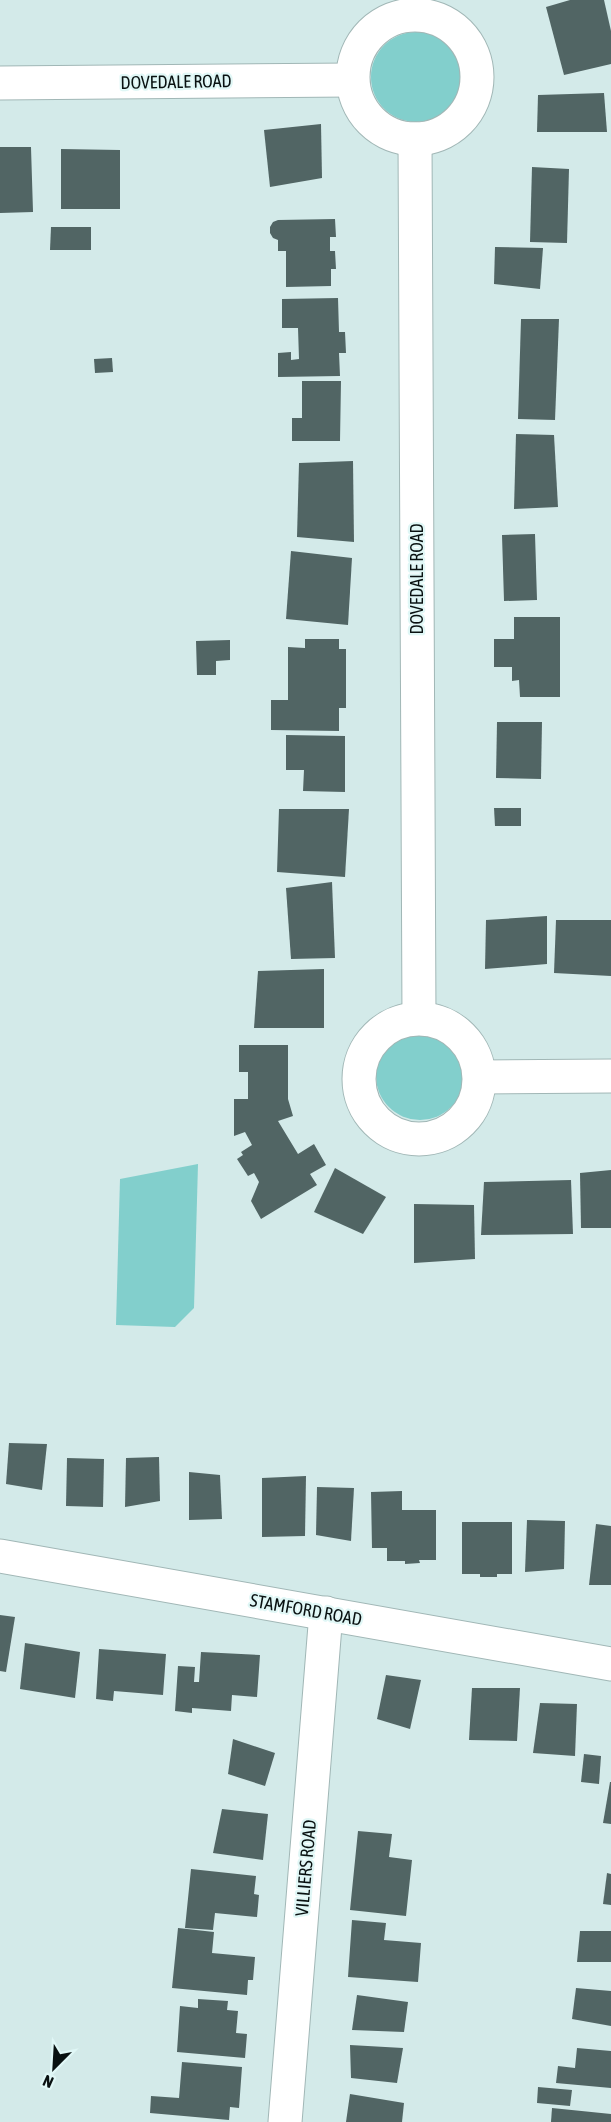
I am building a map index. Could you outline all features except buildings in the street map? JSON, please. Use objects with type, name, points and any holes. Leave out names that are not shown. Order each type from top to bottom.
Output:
[{"type":"street","points":[[413,14],[432,17],[450,25],[465,39],[474,56],[478,76],[475,95],[466,113],[453,127],[435,136],[415,140],[396,137],[379,128],[365,115],[356,99],[352,80],[354,60],[362,42],[376,27],[393,18],[413,14]]},
{"type":"street","name":"DOVEDALE ROAD","points":[[0,83],[352,80]]},
{"type":"street","name":"DOVEDALE ROAD","points":[[415,140],[419,1018]]},
{"type":"street","points":[[419,1018],[437,1021],[454,1029],[472,1050],[480,1077],[477,1096],[469,1113],[456,1127],[439,1136],[420,1139],[401,1137],[384,1128],[370,1115],[361,1098],[358,1079],[361,1060],[370,1043],[383,1029],[400,1021],[419,1018]]},
{"type":"street","points":[[480,1077],[611,1076]]},
{"type":"street","name":"STAMFORD ROAD","points":[[0,1556],[611,1664]]},
{"type":"street","name":"VILLIERS ROAD","points":[[285,2122],[326,1613]]},
{"type":"shaded area","points":[[407,32],[425,32],[441,39],[454,52],[461,68],[461,86],[454,102],[441,115],[425,122],[407,122],[391,115],[378,102],[371,86],[371,68],[378,52],[391,39]]},
{"type":"shaded area","points":[[420,1032],[437,1035],[451,1045],[461,1059],[464,1076],[461,1093],[451,1107],[437,1117],[420,1120],[403,1117],[389,1107],[379,1093],[376,1076],[379,1059],[389,1045],[403,1035]]},
{"type":"shaded area","points":[[198,1164],[194,1308],[175,1327],[116,1325],[120,1179]]}]
